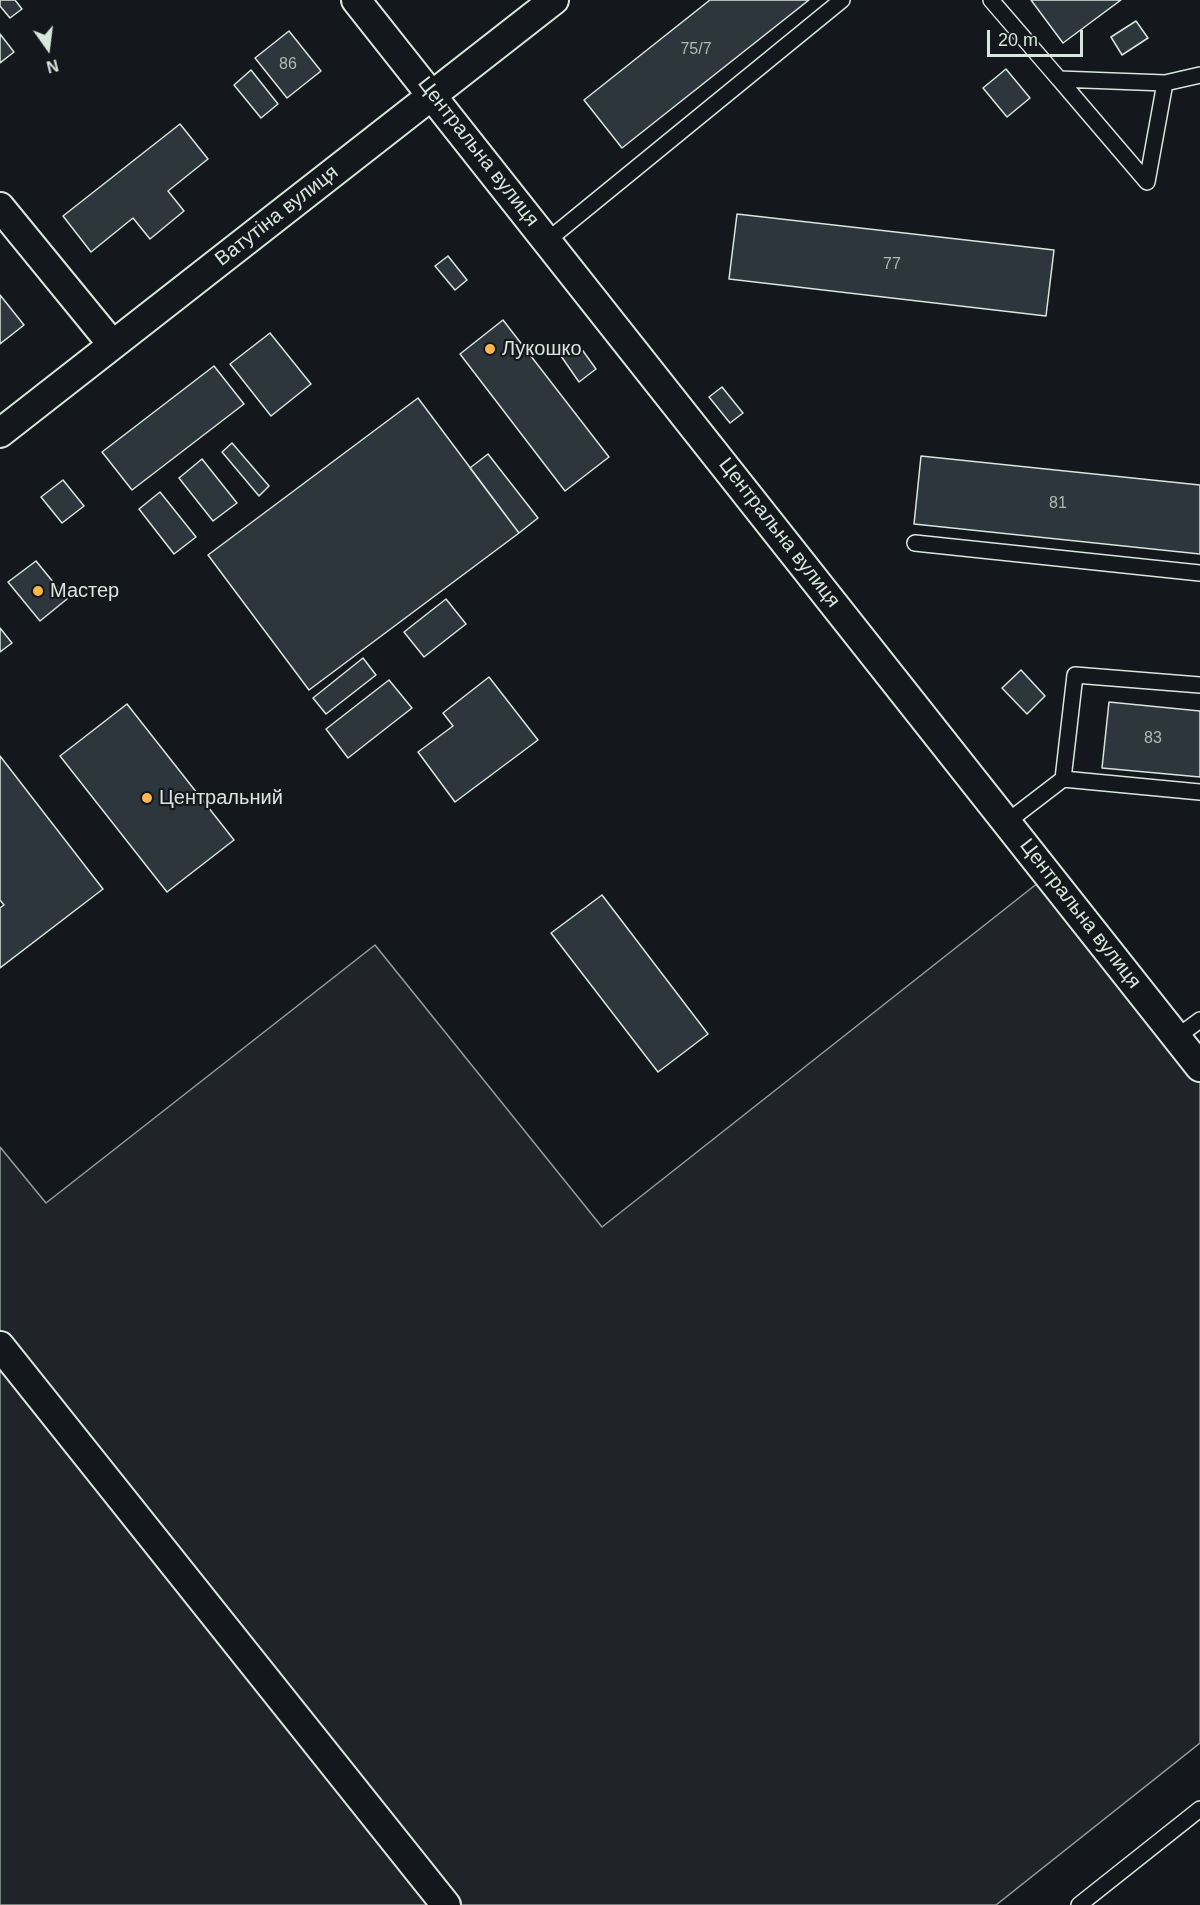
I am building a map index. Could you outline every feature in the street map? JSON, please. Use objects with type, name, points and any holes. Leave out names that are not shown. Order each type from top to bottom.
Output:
[{"type":"street","name":"Центральна вулиця","points":[[356,0],[1200,1067]]},
{"type":"street","name":"Ватутіна вулиця","points":[[0,433],[554,0]]},
{"type":"street","points":[[0,207],[112,344]]},
{"type":"street","points":[[0,1346],[446,1905]]},
{"type":"lane","points":[[548,240],[842,0]]},
{"type":"lane","points":[[992,0],[1147,182],[1165,83]]},
{"type":"lane","points":[[1059,79],[1165,83],[1200,75]]},
{"type":"lane","points":[[915,543],[1200,573]]},
{"type":"lane","points":[[1063,779],[1074,675],[1200,685]]},
{"type":"lane","points":[[1007,822],[1063,779],[1200,792]]},
{"type":"lane","points":[[1177,1037],[1200,1020]]},
{"type":"lane","points":[[1080,1905],[1200,1809]]},
{"type":"shaded area","points":[[1048,875],[1200,1067],[1200,1743],[996,1905],[0,1905],[0,1147],[46,1203],[375,945],[602,1227]]},
{"type":"building","points":[[0,0],[15,0],[22,9],[10,18],[0,6]]},
{"type":"building","points":[[710,0],[809,0],[622,148],[584,100]]},
{"type":"building","points":[[1031,0],[1121,0],[1063,43]]},
{"type":"building","points":[[1136,21],[1148,38],[1122,55],[1111,37]]},
{"type":"building","points":[[289,31],[321,71],[287,98],[255,58]]},
{"type":"building","points":[[0,34],[14,52],[0,63]]},
{"type":"building","points":[[1006,69],[1030,98],[1007,117],[983,88]]},
{"type":"building","points":[[251,70],[278,104],[261,118],[234,85]]},
{"type":"building","points":[[180,124],[208,159],[168,191],[184,211],[150,239],[133,218],[91,252],[63,216]]},
{"type":"building","points":[[737,214],[1054,250],[1046,316],[729,279]]},
{"type":"building","points":[[448,256],[467,280],[455,290],[435,266]]},
{"type":"building","points":[[0,295],[24,325],[0,344]]},
{"type":"building","points":[[503,320],[609,457],[565,491],[460,354]]},
{"type":"building","points":[[270,333],[311,384],[271,416],[230,364]]},
{"type":"building","points":[[578,344],[596,369],[579,382],[561,356]]},
{"type":"building","points":[[214,366],[244,404],[132,490],[102,452]]},
{"type":"building","points":[[722,387],[743,413],[730,423],[709,397]]},
{"type":"building","points":[[418,398],[519,533],[309,690],[208,555]]},
{"type":"building","points":[[232,443],[269,486],[259,496],[222,452]]},
{"type":"building","points":[[488,454],[538,518],[519,533],[470,468]]},
{"type":"building","points":[[921,456],[1200,485],[1200,554],[914,524]]},
{"type":"building","points":[[202,459],[237,503],[213,521],[179,478]]},
{"type":"building","points":[[63,480],[84,506],[62,523],[41,497]]},
{"type":"building","points":[[160,492],[196,537],[174,554],[139,509]]},
{"type":"building","name":"Мастер","points":[[36,561],[67,599],[40,621],[8,582]]},
{"type":"building","points":[[446,599],[466,624],[424,657],[404,632]]},
{"type":"building","points":[[0,628],[12,643],[0,652]]},
{"type":"building","points":[[363,658],[376,675],[326,714],[313,698]]},
{"type":"building","points":[[1021,670],[1045,696],[1027,714],[1002,688]]},
{"type":"building","points":[[489,677],[538,740],[455,802],[418,752],[453,726],[443,713]]},
{"type":"building","points":[[389,680],[412,708],[348,758],[326,729]]},
{"type":"building","points":[[1109,702],[1200,711],[1200,777],[1102,768]]},
{"type":"building","name":"Центральний","points":[[127,704],[234,840],[167,892],[60,756]]},
{"type":"building","points":[[0,756],[103,889],[0,968],[0,908],[4,905],[0,900]]},
{"type":"building","points":[[602,895],[708,1034],[658,1072],[551,933]]},
{"type":"place","name":"Лукошко","points":[[490,349]]},
{"type":"place","name":"Мастер","points":[[38,591]]},
{"type":"place","name":"Центральний","points":[[147,798]]}]
